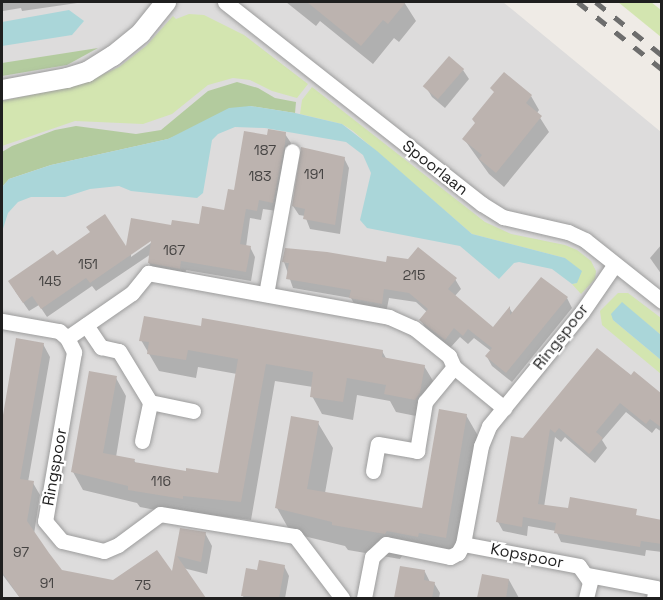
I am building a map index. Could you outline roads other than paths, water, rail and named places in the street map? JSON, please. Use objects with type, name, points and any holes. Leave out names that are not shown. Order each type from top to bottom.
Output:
[{"type":"street","points":[[2,90],[87,72],[114,56],[141,33],[166,2]]},
{"type":"street","name":"Spoorlaan","points":[[225,2],[482,204],[503,217],[568,232],[585,240],[662,301]]},
{"type":"street","points":[[266,294],[292,151]]},
{"type":"street","name":"Ringspoor","points":[[464,544],[481,446],[489,426],[582,312],[615,264]]},
{"type":"street","points":[[2,321],[59,331],[67,338],[132,293],[148,273],[388,317],[414,328],[448,356],[454,367],[504,408]]},
{"type":"street","points":[[86,325],[101,347],[119,351],[150,402],[142,441]]},
{"type":"street","name":"Ringspoor","points":[[67,338],[74,352],[45,522],[62,542],[104,551],[118,545],[160,514],[295,537],[342,598]]},
{"type":"street","points":[[373,471],[378,444],[417,451],[425,402],[454,367]]},
{"type":"street","points":[[150,402],[193,411]]},
{"type":"street","points":[[364,598],[372,557],[386,544],[450,557],[458,553],[464,544]]},
{"type":"street","name":"Kopspoor","points":[[464,544],[579,566],[588,575],[656,588],[654,598]]},
{"type":"street","points":[[586,598],[590,582],[588,575]]},
{"type":"water","points":[[69,10],[84,21],[72,35],[2,46],[2,22]]},
{"type":"water","points":[[250,106],[342,124],[377,151],[472,234],[565,258],[582,271],[577,283],[572,284],[552,269],[519,262],[514,263],[499,279],[460,246],[367,228],[360,220],[371,173],[363,155],[346,142],[265,128],[235,127],[218,134],[212,140],[203,193],[197,198],[131,191],[119,186],[90,189],[65,197],[31,197],[18,202],[8,213],[2,232],[2,187],[9,179],[51,165],[168,139],[229,108]]},
{"type":"water","points":[[622,302],[661,335],[661,360],[613,320],[611,314]]},
{"type":"railway","points":[[578,2],[662,69]]},
{"type":"railway","points":[[596,2],[662,55]]}]
